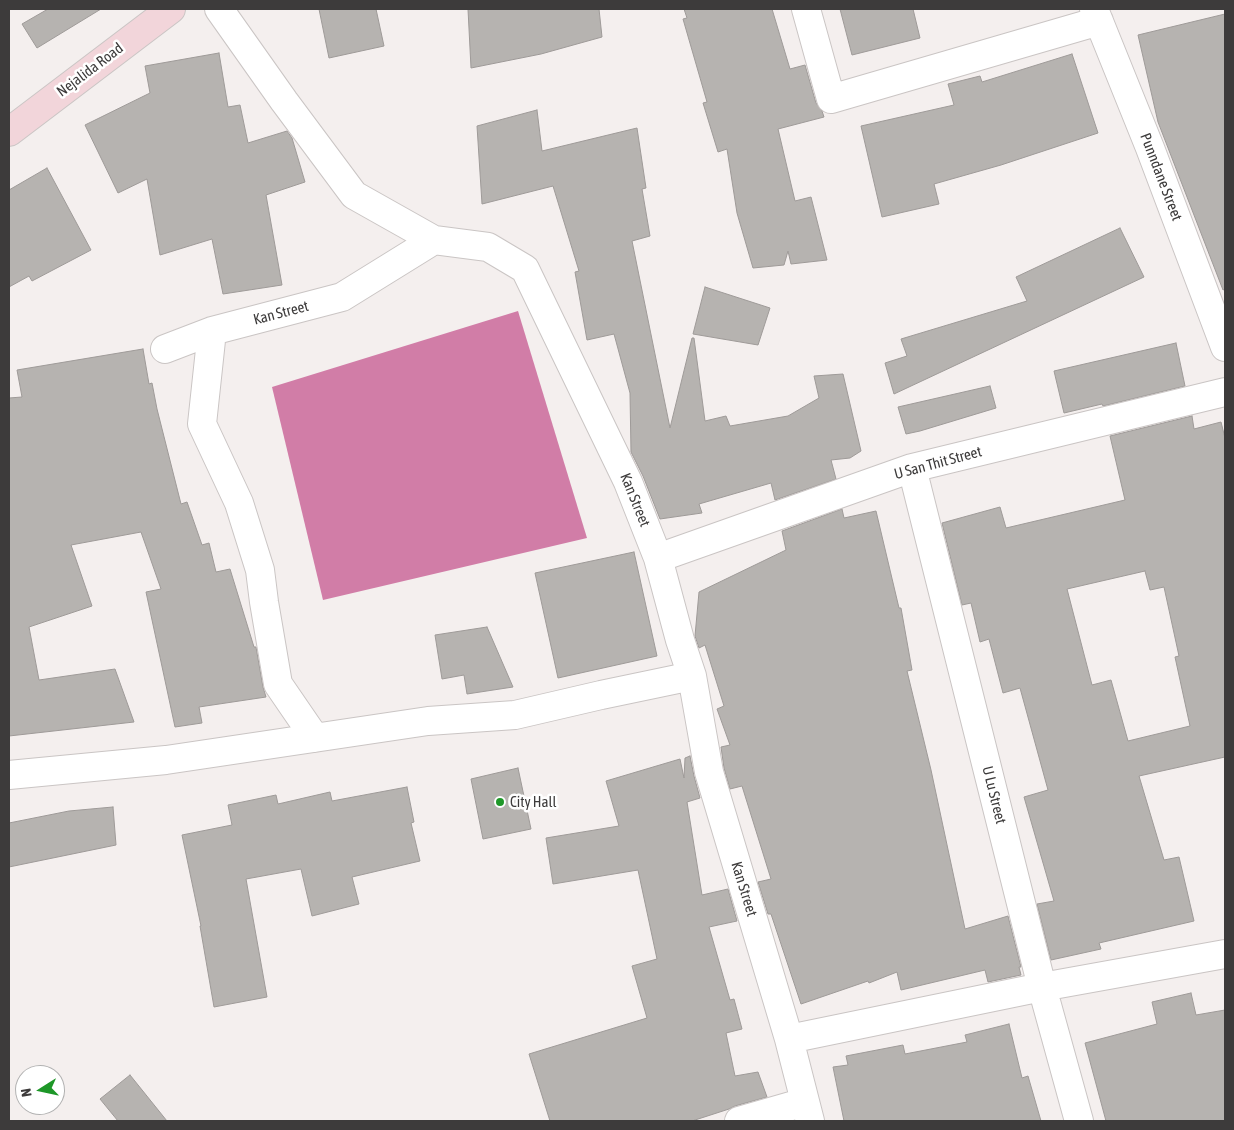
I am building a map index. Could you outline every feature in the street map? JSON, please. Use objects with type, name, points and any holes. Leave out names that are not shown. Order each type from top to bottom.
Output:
[{"type":"main road","name":"Nejalida Road","points":[[9,132],[171,9]]},
{"type":"street","points":[[219,9],[354,195],[434,240]]},
{"type":"street","points":[[806,9],[831,99],[1097,15]]},
{"type":"street","name":"Punndane Street","points":[[1097,15],[1225,346]]},
{"type":"street","name":"Kan Street","points":[[165,349],[212,331],[342,297],[434,240],[488,246],[525,269],[628,482],[658,558],[680,640],[692,676],[709,772],[789,1038],[807,1112]]},
{"type":"street","points":[[212,331],[202,424],[240,503],[260,570],[278,684],[315,738]]},
{"type":"street","name":"U San Thit Street","points":[[658,558],[912,468],[1225,392]]},
{"type":"street","name":"U Lu Street","points":[[912,468],[1042,987],[1079,1121]]},
{"type":"street","points":[[9,776],[166,760],[428,720],[514,715],[692,676]]},
{"type":"street","points":[[789,1038],[1042,987],[1225,954]]},
{"type":"street","points":[[739,1121],[807,1112]]},
{"type":"shaded area","points":[[518,311],[587,538],[323,600],[272,387]]},
{"type":"building","points":[[48,9],[101,9],[37,48],[22,24]]},
{"type":"building","points":[[319,9],[376,9],[384,46],[329,58]]},
{"type":"building","points":[[468,9],[599,9],[602,37],[541,54],[471,68]]},
{"type":"building","points":[[684,9],[772,9],[790,69],[805,65],[816,103],[824,117],[778,129],[795,201],[811,197],[827,260],[791,264],[788,251],[784,265],[753,268],[737,213],[727,149],[718,152],[703,103],[707,102],[683,19],[687,18]]},
{"type":"building","points":[[840,9],[913,9],[920,38],[852,55]]},
{"type":"building","points":[[1225,14],[1225,289],[1223,290],[1158,122],[1138,35]]},
{"type":"building","points":[[219,53],[228,107],[240,105],[248,143],[287,131],[292,138],[305,182],[266,195],[282,285],[223,294],[212,239],[160,255],[147,179],[118,193],[85,125],[150,93],[145,66]]},
{"type":"building","points":[[1072,54],[1098,133],[1001,165],[934,184],[939,204],[882,217],[861,126],[954,105],[948,84],[980,76],[982,82]]},
{"type":"building","points":[[537,110],[542,151],[637,128],[646,188],[642,189],[650,236],[632,241],[670,428],[692,338],[694,338],[705,421],[726,416],[730,426],[788,416],[819,398],[814,376],[843,374],[861,451],[850,458],[831,460],[836,479],[775,500],[771,483],[699,504],[702,513],[660,519],[631,452],[630,393],[614,334],[587,340],[575,272],[579,271],[553,186],[482,204],[477,126]]},
{"type":"building","points":[[47,168],[91,250],[32,281],[29,276],[9,287],[9,190]]},
{"type":"building","points":[[1120,228],[1144,277],[894,394],[885,363],[907,356],[901,339],[1027,301],[1016,277]]},
{"type":"building","points":[[705,287],[770,308],[758,345],[693,334]]},
{"type":"building","points":[[1176,343],[1185,386],[1103,406],[1102,404],[1064,413],[1054,371]]},
{"type":"building","points":[[143,349],[149,384],[152,383],[181,504],[187,502],[202,545],[209,543],[216,572],[230,569],[254,647],[256,647],[266,697],[199,707],[202,723],[175,727],[146,592],[161,589],[141,532],[71,545],[92,606],[29,627],[39,680],[115,669],[134,722],[9,736],[9,398],[22,397],[17,370]]},
{"type":"building","points":[[990,386],[996,408],[906,434],[898,407]]},
{"type":"building","points":[[1192,416],[1194,429],[1221,422],[1225,438],[1225,757],[1139,776],[1164,860],[1179,857],[1194,921],[1099,943],[1101,949],[1051,960],[1037,904],[1054,901],[1024,797],[1048,790],[1020,688],[1003,693],[989,639],[980,642],[971,603],[962,605],[942,523],[1000,507],[1006,528],[1125,500],[1110,436]],"holes":[[[1145,571],[1150,590],[1164,587],[1179,656],[1175,657],[1190,726],[1128,741],[1111,680],[1092,685],[1067,589]]]},
{"type":"building","points":[[842,509],[844,518],[876,511],[899,608],[901,608],[912,670],[907,671],[931,770],[965,929],[1008,916],[1021,967],[1019,967],[1021,975],[988,982],[985,970],[901,990],[897,972],[869,983],[868,981],[801,1004],[771,914],[768,914],[758,882],[771,879],[742,786],[730,789],[721,747],[730,745],[717,709],[724,706],[705,645],[699,648],[695,636],[699,592],[786,550],[782,531]]},
{"type":"building","points":[[634,552],[657,656],[558,678],[535,573]]},
{"type":"building","points":[[487,627],[513,687],[467,694],[464,675],[442,679],[435,635]]},
{"type":"building","points":[[690,756],[700,798],[687,802],[702,895],[728,889],[737,921],[709,927],[730,1000],[734,999],[742,1029],[726,1033],[735,1076],[758,1072],[767,1097],[692,1121],[550,1121],[529,1054],[647,1018],[632,966],[657,959],[638,870],[553,884],[546,838],[619,826],[606,781],[680,759],[684,778],[685,758]]},
{"type":"building","points":[[518,768],[531,829],[483,839],[471,779]]},
{"type":"building","points":[[407,787],[414,822],[411,823],[420,861],[352,877],[359,904],[312,916],[301,869],[246,879],[267,997],[214,1007],[201,926],[182,835],[232,825],[228,805],[276,795],[278,804],[330,792],[332,801]]},
{"type":"building","points":[[113,807],[116,845],[9,867],[9,823],[69,811]]},
{"type":"building","points":[[1191,993],[1196,1015],[1225,1010],[1225,1121],[1106,1121],[1085,1043],[1157,1024],[1152,1002]]},
{"type":"building","points":[[1009,1024],[1022,1078],[1028,1076],[1041,1121],[844,1121],[833,1067],[848,1065],[846,1056],[903,1045],[905,1054],[967,1042],[965,1035]]},
{"type":"building","points":[[130,1075],[167,1121],[118,1121],[100,1099]]},
{"type":"place","name":"City Hall","points":[[500,802]]}]
